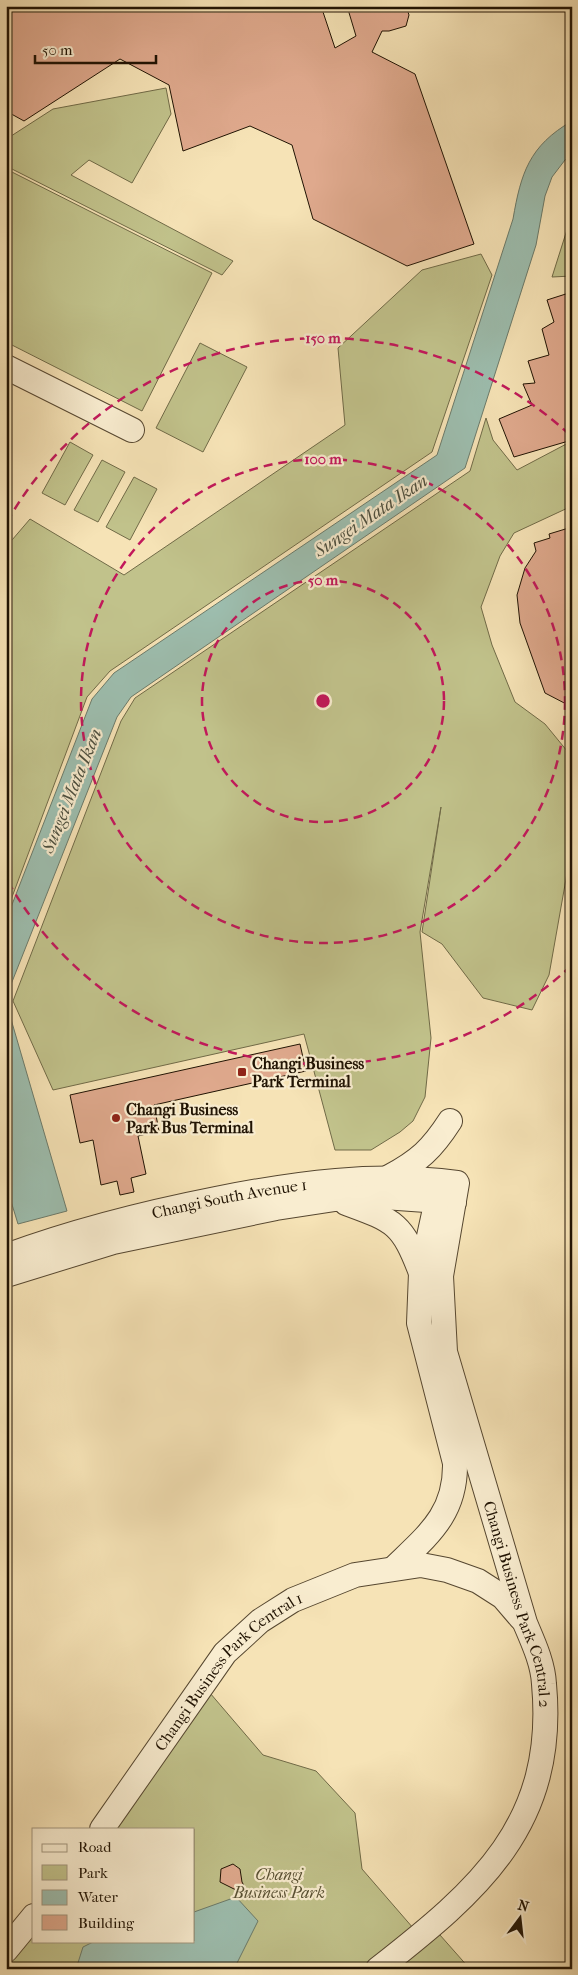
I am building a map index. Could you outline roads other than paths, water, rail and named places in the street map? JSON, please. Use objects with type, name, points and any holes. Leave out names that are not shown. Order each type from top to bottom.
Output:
[{"type":"street","points":[[6,367],[132,430]]},
{"type":"street","points":[[389,1177],[422,1157],[434,1146],[450,1121]]},
{"type":"street","name":"Changi South Avenue 1","points":[[6,1256],[164,1209],[275,1187],[389,1177],[447,1192]]},
{"type":"street","points":[[394,1568],[423,1540],[440,1519],[451,1501],[455,1484],[455,1463],[419,1323],[420,1273],[447,1192]]},
{"type":"street","name":"Changi South Avenue 1","points":[[6,1275],[113,1242],[276,1208],[335,1199],[393,1197],[447,1192]]},
{"type":"street","name":"Changi Business Park Central 2","points":[[378,1969],[458,1904],[506,1848],[524,1819],[541,1770],[544,1740],[544,1683],[537,1654],[525,1623],[445,1352],[441,1276],[447,1192]]},
{"type":"street","name":"Changi South Avenue 1","points":[[335,1199],[382,1216],[398,1227],[409,1242],[420,1273]]},
{"type":"street","name":"Changi Business Park Central 1","points":[[103,1828],[225,1653],[260,1621],[293,1600],[355,1575],[394,1568],[421,1566],[447,1570],[478,1581],[503,1597],[525,1623]]},
{"type":"street","points":[[6,1950],[32,1918]]},
{"type":"water","name":"Sungei Mata Ikan","points":[[572,121],[572,155],[565,160],[552,177],[545,196],[536,245],[465,468],[131,697],[117,717],[6,997],[6,920],[92,699],[114,673],[437,455],[513,219],[524,174],[529,162],[546,140]]},
{"type":"water","points":[[6,1002],[67,1211],[18,1224],[6,1185]]},
{"type":"water","points":[[236,1897],[258,1921],[236,1965],[229,1969],[76,1969],[83,1947],[93,1942],[195,1942],[195,1912]]},
{"type":"place","name":"Changi Business Park Terminal","points":[[242,1072]]},
{"type":"place","name":"Changi Business Park Bus Terminal","points":[[116,1118]]},
{"type":"park label","name":"Changi Business Park","points":[[279,1883]]}]
